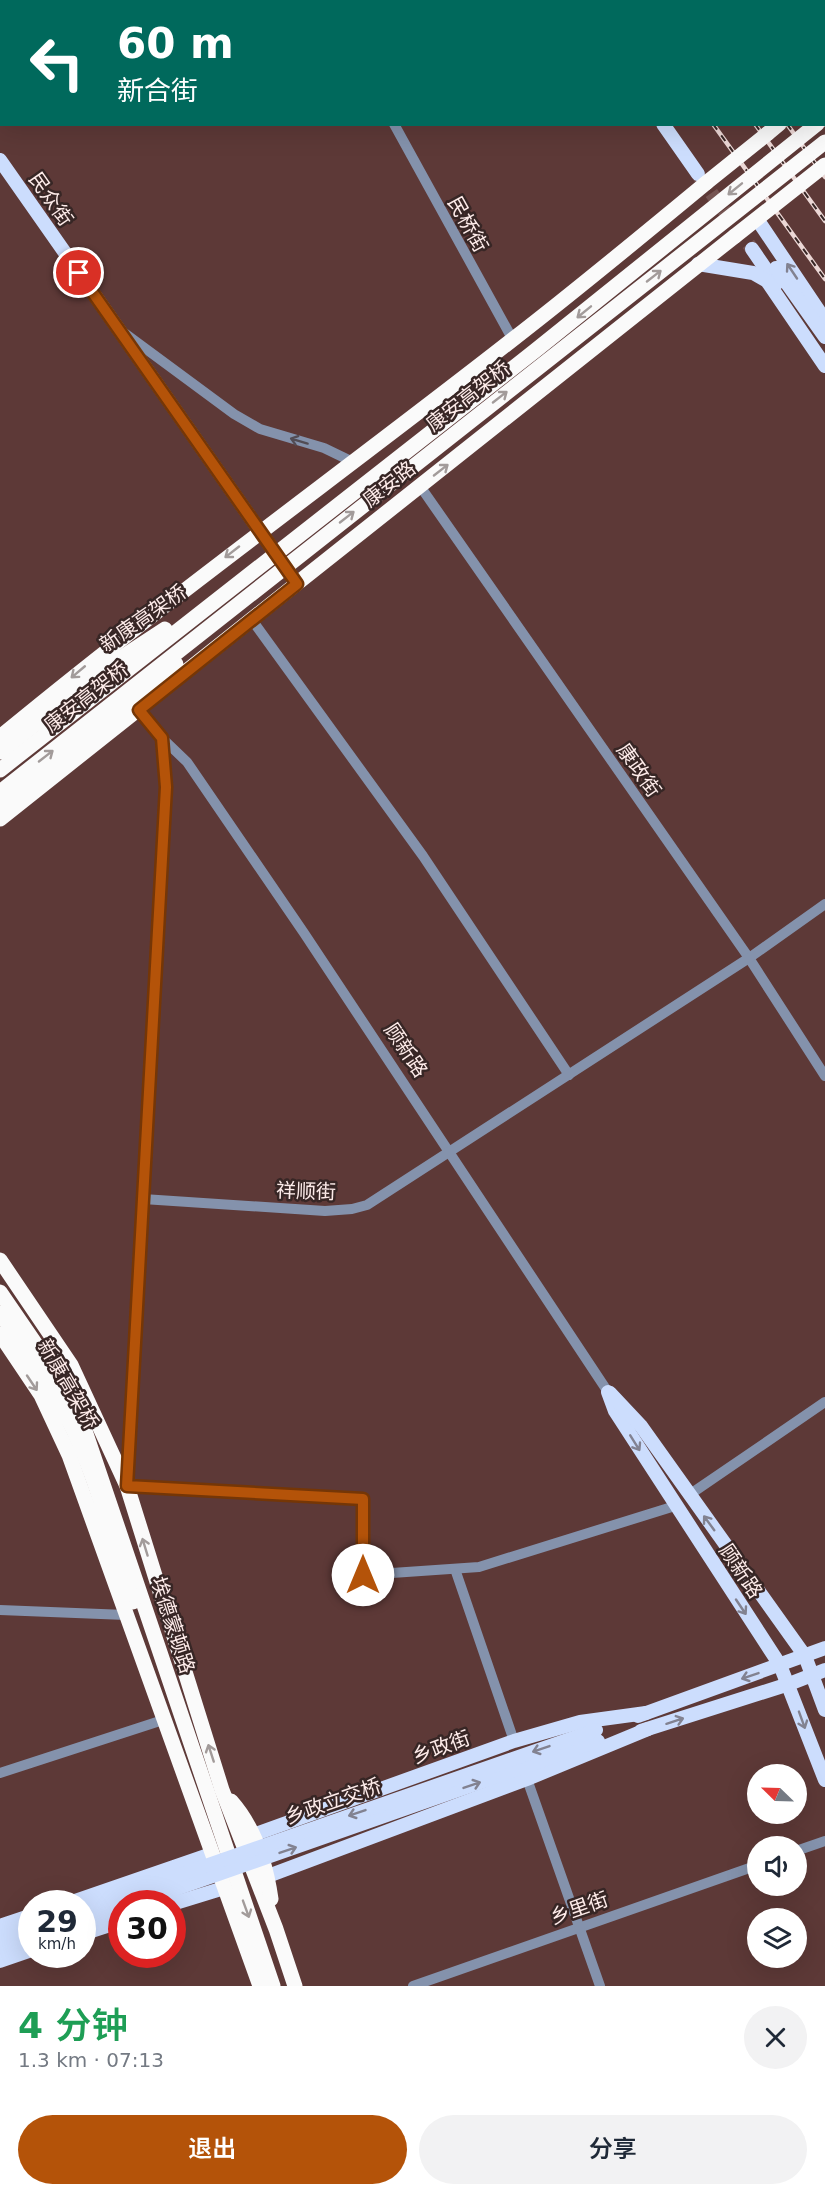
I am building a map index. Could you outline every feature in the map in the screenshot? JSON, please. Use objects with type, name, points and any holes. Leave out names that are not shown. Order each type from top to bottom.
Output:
[{"type":"highway","name":"康安路","points":[[0,736],[260,530],[513,340],[703,175],[777,126]]},
{"type":"highway","name":"康安高架桥","points":[[0,792],[815,126]]},
{"type":"highway","name":"康安高架桥","points":[[0,770],[319,530],[825,142]]},
{"type":"highway","name":"康安路","points":[[0,819],[825,165]]},
{"type":"highway","name":"新康高架桥","points":[[0,752],[111,665],[180,620],[247,568],[319,530]]},
{"type":"highway","points":[[0,808],[134,703],[198,644],[268,589],[319,530]]},
{"type":"highway","name":"埃德蒙顿路","points":[[0,1260],[71,1365],[127,1486],[222,1790],[276,1929],[295,1986]]},
{"type":"highway","name":"埃德蒙顿路","points":[[0,1277],[88,1404]]},
{"type":"highway","name":"埃德蒙顿路","points":[[0,1292],[61,1382],[81,1419],[218,1852],[273,1986]]},
{"type":"highway","name":"新康高架桥","points":[[0,1312],[49,1385],[71,1427],[97,1494],[167,1720]]},
{"type":"highway","name":"埃德蒙顿路","points":[[0,1334],[41,1395],[69,1455],[126,1616],[167,1720]]},
{"type":"highway","points":[[167,1720],[218,1852]]},
{"type":"highway","points":[[222,1790],[242,1813],[253,1835],[268,1876],[276,1929]]},
{"type":"highway","name":"埃德蒙顿路","points":[[218,1852],[224,1888],[260,1986]]},
{"type":"main road","points":[[665,126],[703,175]]},
{"type":"main road","points":[[675,126],[703,175]]},
{"type":"main road","name":"民众街","points":[[0,160],[297,584]]},
{"type":"main road","points":[[757,219],[825,320]]},
{"type":"main road","points":[[825,337],[755,246],[825,356]]},
{"type":"main road","points":[[698,264],[753,273],[766,282],[825,366]]},
{"type":"main road","name":"顾新路","points":[[608,1392],[641,1425],[689,1495],[819,1673],[825,1710]]},
{"type":"main road","name":"顾新路","points":[[608,1392],[615,1411],[780,1665],[825,1780]]},
{"type":"main road","name":"乡政街","points":[[597,1736],[646,1713],[825,1648]]},
{"type":"main road","points":[[268,1876],[527,1779],[648,1729],[819,1673]]},
{"type":"main road","name":"乡政街","points":[[253,1835],[514,1741],[579,1722],[646,1713]]},
{"type":"main road","points":[[597,1736],[648,1729]]},
{"type":"main road","name":"乡政立交桥","points":[[172,1890],[597,1736]]},
{"type":"main road","name":"乡政立交桥","points":[[96,1904],[597,1736]]},
{"type":"main road","points":[[96,1894],[218,1852]]},
{"type":"main road","points":[[186,1900],[224,1888]]},
{"type":"main road","points":[[0,1926],[18,1920]]},
{"type":"main road","points":[[0,1938],[18,1932]]},
{"type":"main road","points":[[0,1950],[18,1944]]},
{"type":"main road","points":[[0,1961],[18,1955]]},
{"type":"street","name":"民桥街","points":[[395,126],[513,340]]},
{"type":"street","points":[[119,329],[234,414],[260,429],[324,448],[353,462]]},
{"type":"street","name":"康政街","points":[[420,486],[749,958],[825,1076]]},
{"type":"street","points":[[252,620],[423,856],[569,1075]]},
{"type":"street","name":"顾新路","points":[[97,657],[162,738],[194,772],[449,1150],[608,1392]]},
{"type":"street","points":[[162,738],[166,787],[127,1486],[363,1499],[363,1575],[479,1567],[675,1506]]},
{"type":"street","name":"祥顺街","points":[[143,1199],[325,1211],[352,1209],[372,1201],[749,958],[825,904]]},
{"type":"street","points":[[689,1495],[825,1402]]},
{"type":"street","points":[[455,1569],[514,1741]]},
{"type":"street","points":[[0,1610],[126,1616]]},
{"type":"street","points":[[0,1773],[167,1720]]},
{"type":"street","points":[[527,1779],[600,1986]]},
{"type":"street","points":[[807,1847],[825,1841]]},
{"type":"street","name":"乡里街","points":[[413,1986],[747,1869]]},
{"type":"tunnel","points":[[699,176],[752,249]]},
{"type":"railway","points":[[714,126],[825,279]]},
{"type":"railway","points":[[756,126],[825,221]]},
{"type":"railway","points":[[788,126],[825,177]]},
{"type":"route","points":[[79,273],[297,584],[139,710],[162,738],[166,787],[127,1486],[363,1499],[363,1575]]}]
